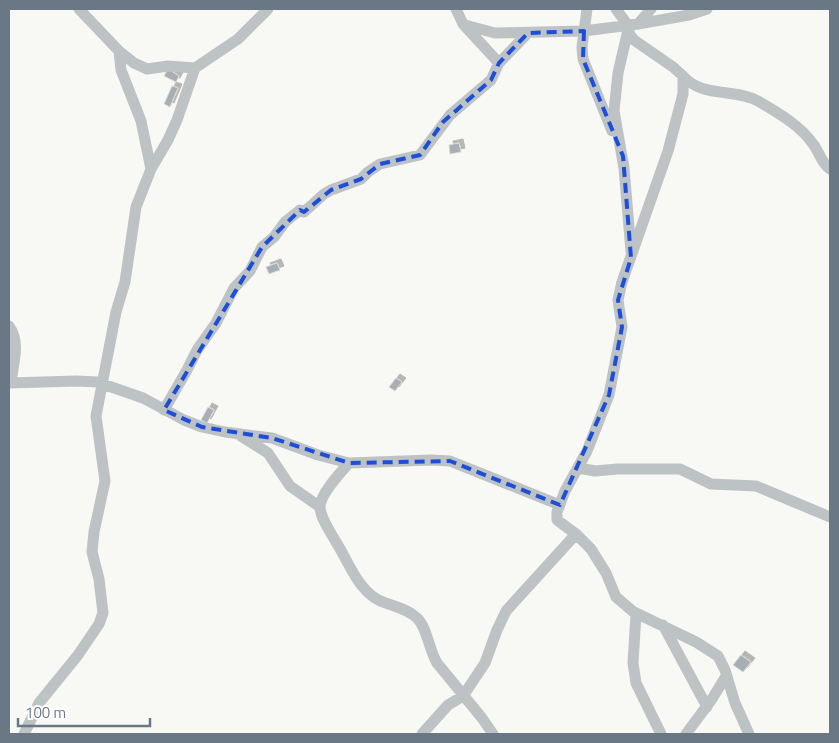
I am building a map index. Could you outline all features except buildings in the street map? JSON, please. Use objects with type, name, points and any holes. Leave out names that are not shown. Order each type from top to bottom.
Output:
[{"type":"street","points":[[79,9],[119,50],[134,62],[147,69],[168,66],[195,68]]},
{"type":"street","points":[[24,734],[43,696],[78,655],[99,624],[103,614],[99,579],[92,552],[94,532],[105,482],[96,416],[116,312],[125,282],[136,207],[151,169],[177,120],[195,68],[238,39],[268,9]]},
{"type":"street","points":[[456,9],[463,24],[499,63]]},
{"type":"street","points":[[586,9],[582,46],[583,58],[623,156]]},
{"type":"street","points":[[616,9],[631,26],[634,40],[673,67],[688,82],[701,89],[756,100],[802,132],[813,143],[822,163],[830,169]]},
{"type":"street","points":[[631,258],[628,203],[623,156],[614,111],[614,97],[631,26],[651,9]]},
{"type":"street","points":[[463,24],[495,33],[584,30],[631,26],[689,15],[707,9]]},
{"type":"street","points":[[164,410],[197,350],[216,323],[234,288],[250,270],[262,247],[274,237],[285,222],[300,210],[304,212],[330,190],[361,179],[380,164],[420,155],[450,115],[491,80],[499,63],[528,33]]},
{"type":"street","points":[[119,50],[121,70],[141,121],[151,169]]},
{"type":"street","points":[[683,76],[683,94],[668,151],[622,282],[618,300],[622,327],[609,395],[599,423],[557,512],[557,520],[576,534],[591,549],[600,562],[616,597],[634,612],[696,642],[718,656],[748,734]]},
{"type":"street","points":[[9,326],[14,334],[16,343],[10,383],[77,380],[103,384],[144,398],[184,420],[202,427],[272,438],[318,455],[349,463],[450,461],[560,505]]},
{"type":"street","points":[[237,434],[268,453],[290,486],[320,507],[327,526],[359,581],[374,598],[408,612],[420,621],[432,655],[482,718],[492,734]]},
{"type":"street","points":[[320,507],[322,500],[336,477],[349,463]]},
{"type":"street","points":[[578,468],[595,471],[680,469],[711,484],[756,486],[830,517]]},
{"type":"street","points":[[422,734],[448,705],[463,696],[485,663],[506,611],[576,534]]},
{"type":"street","points":[[634,612],[637,618],[633,642],[633,663],[636,683],[661,734]]},
{"type":"street","points":[[663,626],[707,707]]},
{"type":"street","points":[[686,734],[707,707],[726,676]]},
{"type":"highlighted area","points":[[584,31],[583,59],[623,156],[631,258],[618,300],[622,327],[609,395],[560,505],[450,461],[349,463],[272,438],[202,427],[164,410],[262,247],[300,210],[304,212],[331,190],[361,179],[380,164],[420,155],[443,122],[491,80],[499,63],[528,33]]}]
